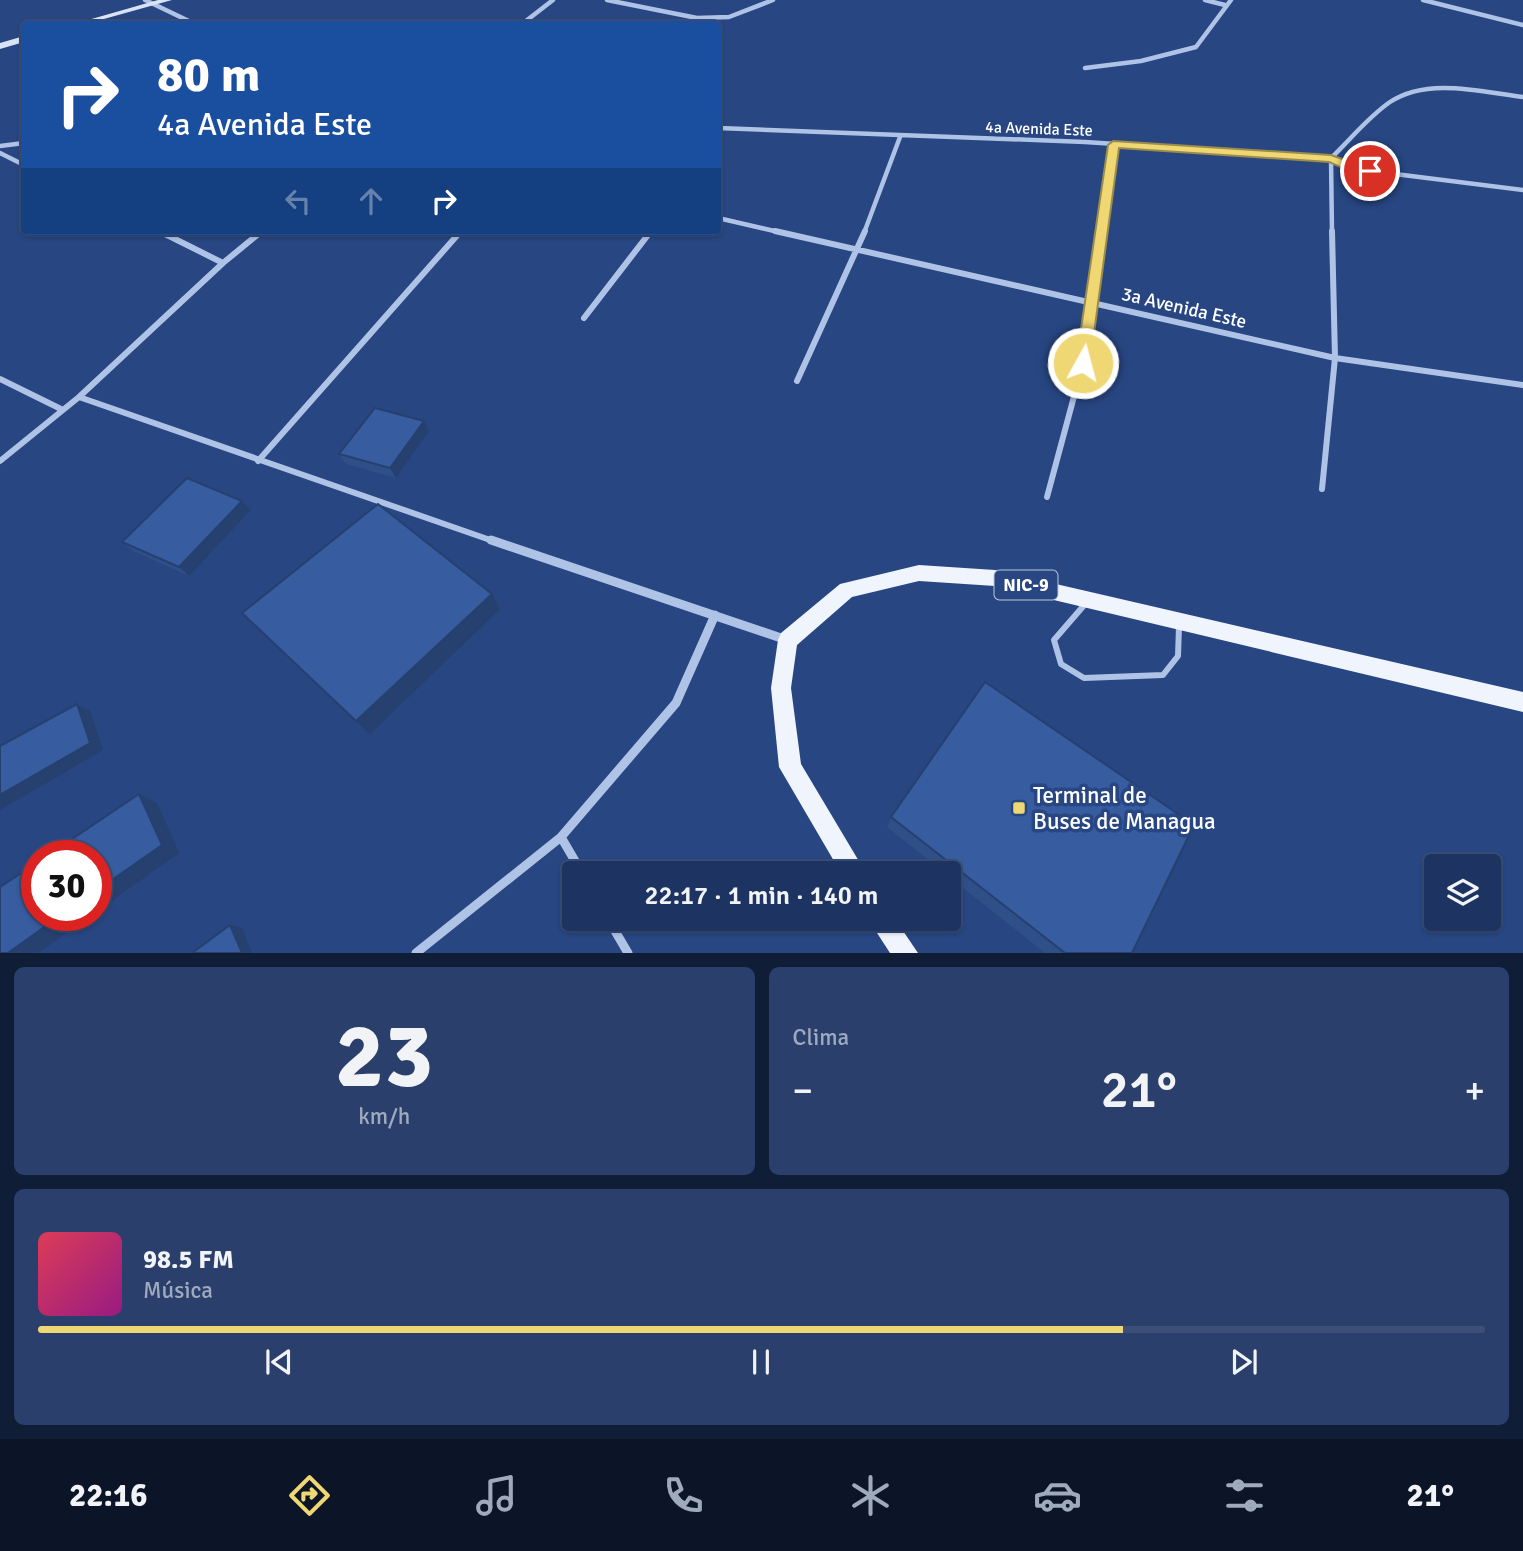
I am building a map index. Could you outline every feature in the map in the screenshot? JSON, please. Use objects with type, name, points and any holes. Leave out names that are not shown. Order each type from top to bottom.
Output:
[{"type":"main road","points":[[88,21],[149,2],[168,0]]},
{"type":"main road","points":[[0,46],[21,40]]},
{"type":"main road","name":"NIC-9","points":[[788,640],[847,590],[919,573],[995,578],[1523,702]]},
{"type":"main road","points":[[788,640],[781,688],[790,766],[846,861]]},
{"type":"main road","points":[[889,931],[906,953]]},
{"type":"street","points":[[526,21],[553,0]]},
{"type":"street","points":[[607,0],[697,18],[729,17],[773,0]]},
{"type":"street","points":[[1205,0],[1225,5]]},
{"type":"street","points":[[1085,68],[1141,61],[1196,47],[1231,0]]},
{"type":"street","points":[[1423,0],[1523,25]]},
{"type":"street","points":[[149,2],[189,21]]},
{"type":"street","points":[[1322,489],[1335,358],[1331,158],[1391,101],[1414,91],[1430,88],[1523,97]]},
{"type":"street","name":"4a Avenida Este","points":[[721,128],[1113,145],[1331,158],[1355,169],[1523,190]]},
{"type":"street","points":[[797,381],[858,249],[900,137]]},
{"type":"street","points":[[0,146],[21,143]]},
{"type":"street","points":[[1047,497],[1083,363],[1113,145]]},
{"type":"street","points":[[0,153],[21,164]]},
{"type":"street","name":"3a Avenida Este","points":[[721,219],[1335,358],[1523,385]]},
{"type":"street","points":[[167,235],[223,263]]},
{"type":"street","points":[[0,461],[79,397],[223,263],[257,235]]},
{"type":"street","points":[[258,461],[457,235]]},
{"type":"street","points":[[584,318],[648,235]]},
{"type":"street","points":[[0,379],[63,410]]},
{"type":"street","points":[[79,397],[258,461],[788,640]]},
{"type":"street","points":[[416,953],[561,837],[676,703],[715,615]]},
{"type":"street","points":[[561,837],[575,861]]},
{"type":"street","points":[[615,931],[628,953]]},
{"type":"lane","points":[[1088,600],[1054,640],[1061,664],[1084,678],[1163,675],[1178,656],[1180,622]]},
{"type":"building","points":[[375,408],[424,421],[390,468],[339,454]]},
{"type":"building","points":[[187,478],[242,501],[179,567],[122,542]]},
{"type":"building","points":[[378,504],[492,594],[356,721],[242,613]]},
{"type":"building","name":"Terminal de Buses de Managua","points":[[985,682],[1194,825],[1132,953],[1065,953],[961,872],[961,861],[947,861],[891,817]]},
{"type":"building","points":[[77,704],[90,743],[0,795],[0,746]]},
{"type":"building","points":[[139,794],[162,845],[112,880],[112,840],[71,840]]},
{"type":"building","points":[[21,873],[21,931],[39,931],[8,953],[0,953],[0,887]]},
{"type":"building","points":[[230,925],[242,953],[192,953]]},
{"type":"place","name":"Terminal de Buses de Managua","points":[[1019,808]]},
{"type":"route","points":[[1083,363],[1113,145],[1331,158],[1355,169],[1370,171]]}]
